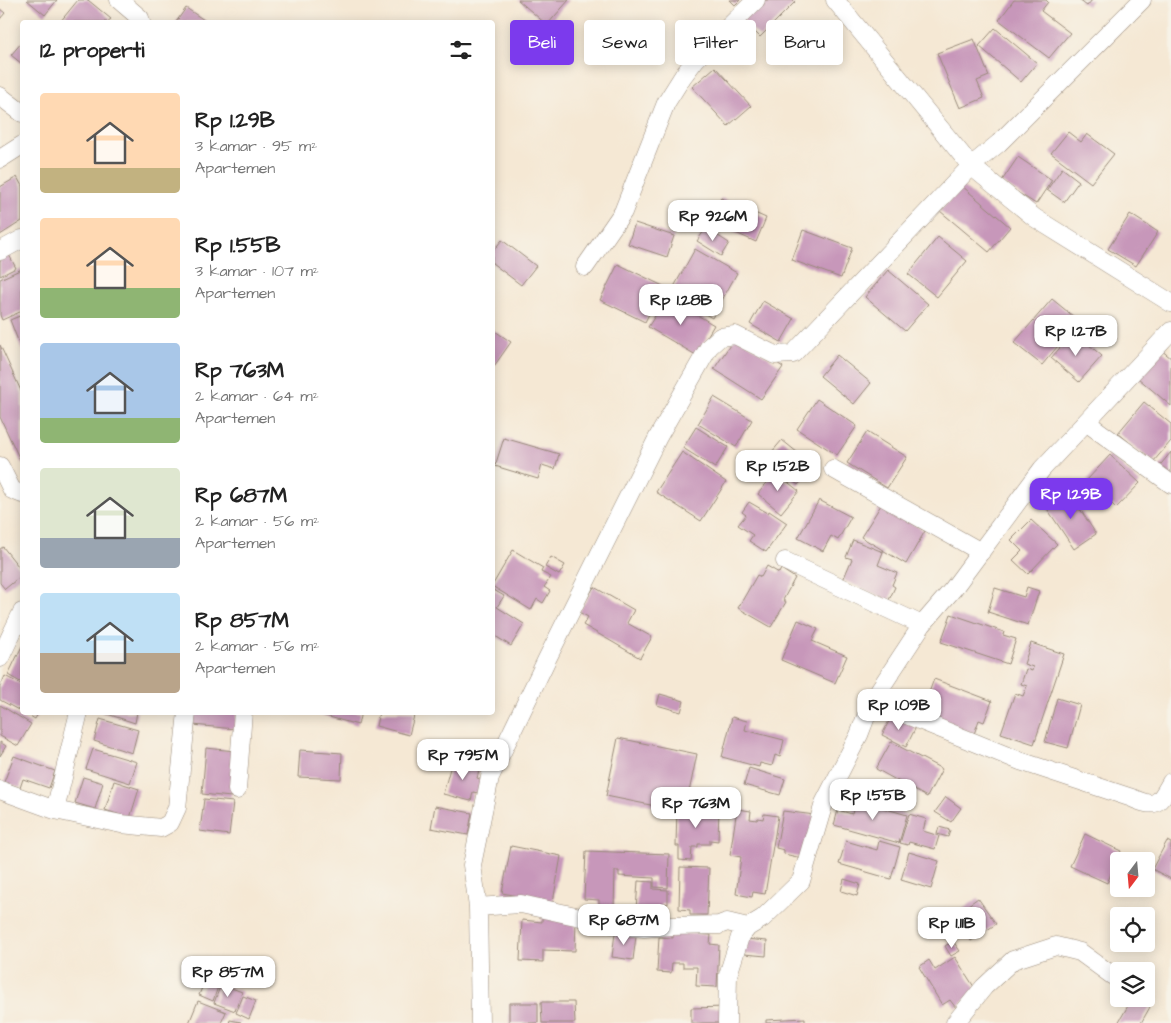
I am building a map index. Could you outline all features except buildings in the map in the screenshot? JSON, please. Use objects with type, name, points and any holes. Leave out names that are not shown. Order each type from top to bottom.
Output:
[{"type":"street","points":[[119,0],[140,20]]},
{"type":"street","points":[[585,267],[623,212],[666,103],[683,76],[696,59],[756,0]]},
{"type":"street","points":[[835,0],[971,166],[1036,218],[1171,303]]},
{"type":"street","points":[[480,1023],[478,907],[472,865],[490,777],[658,437],[708,347],[720,337],[735,335],[775,355],[793,354],[971,166],[999,143],[1142,0]]},
{"type":"street","points":[[0,96],[20,111]]},
{"type":"street","points":[[0,159],[20,149]]},
{"type":"street","points":[[0,251],[20,240]]},
{"type":"street","points":[[727,1023],[728,975],[740,937],[748,927],[763,918],[801,881],[824,803],[859,736],[872,701],[922,625],[954,589],[1042,469],[1171,331]]},
{"type":"street","points":[[1086,422],[1171,484]]},
{"type":"street","points":[[0,466],[12,490],[20,493]]},
{"type":"street","points":[[833,469],[981,552]]},
{"type":"street","points":[[785,561],[922,625]]},
{"type":"street","points":[[0,658],[20,616]]},
{"type":"street","points":[[872,701],[1020,761],[1146,804],[1155,804],[1162,799],[1171,782]]},
{"type":"street","points":[[55,810],[79,715]]},
{"type":"street","points":[[0,790],[55,810],[121,824],[161,828],[170,823],[177,808],[187,715]]},
{"type":"street","points":[[237,790],[243,715]]},
{"type":"street","points":[[478,907],[521,904],[621,926],[644,928],[719,925],[727,922],[748,927]]},
{"type":"street","points":[[955,1023],[984,987],[1013,960],[1056,946],[1080,952],[1110,974]]}]
